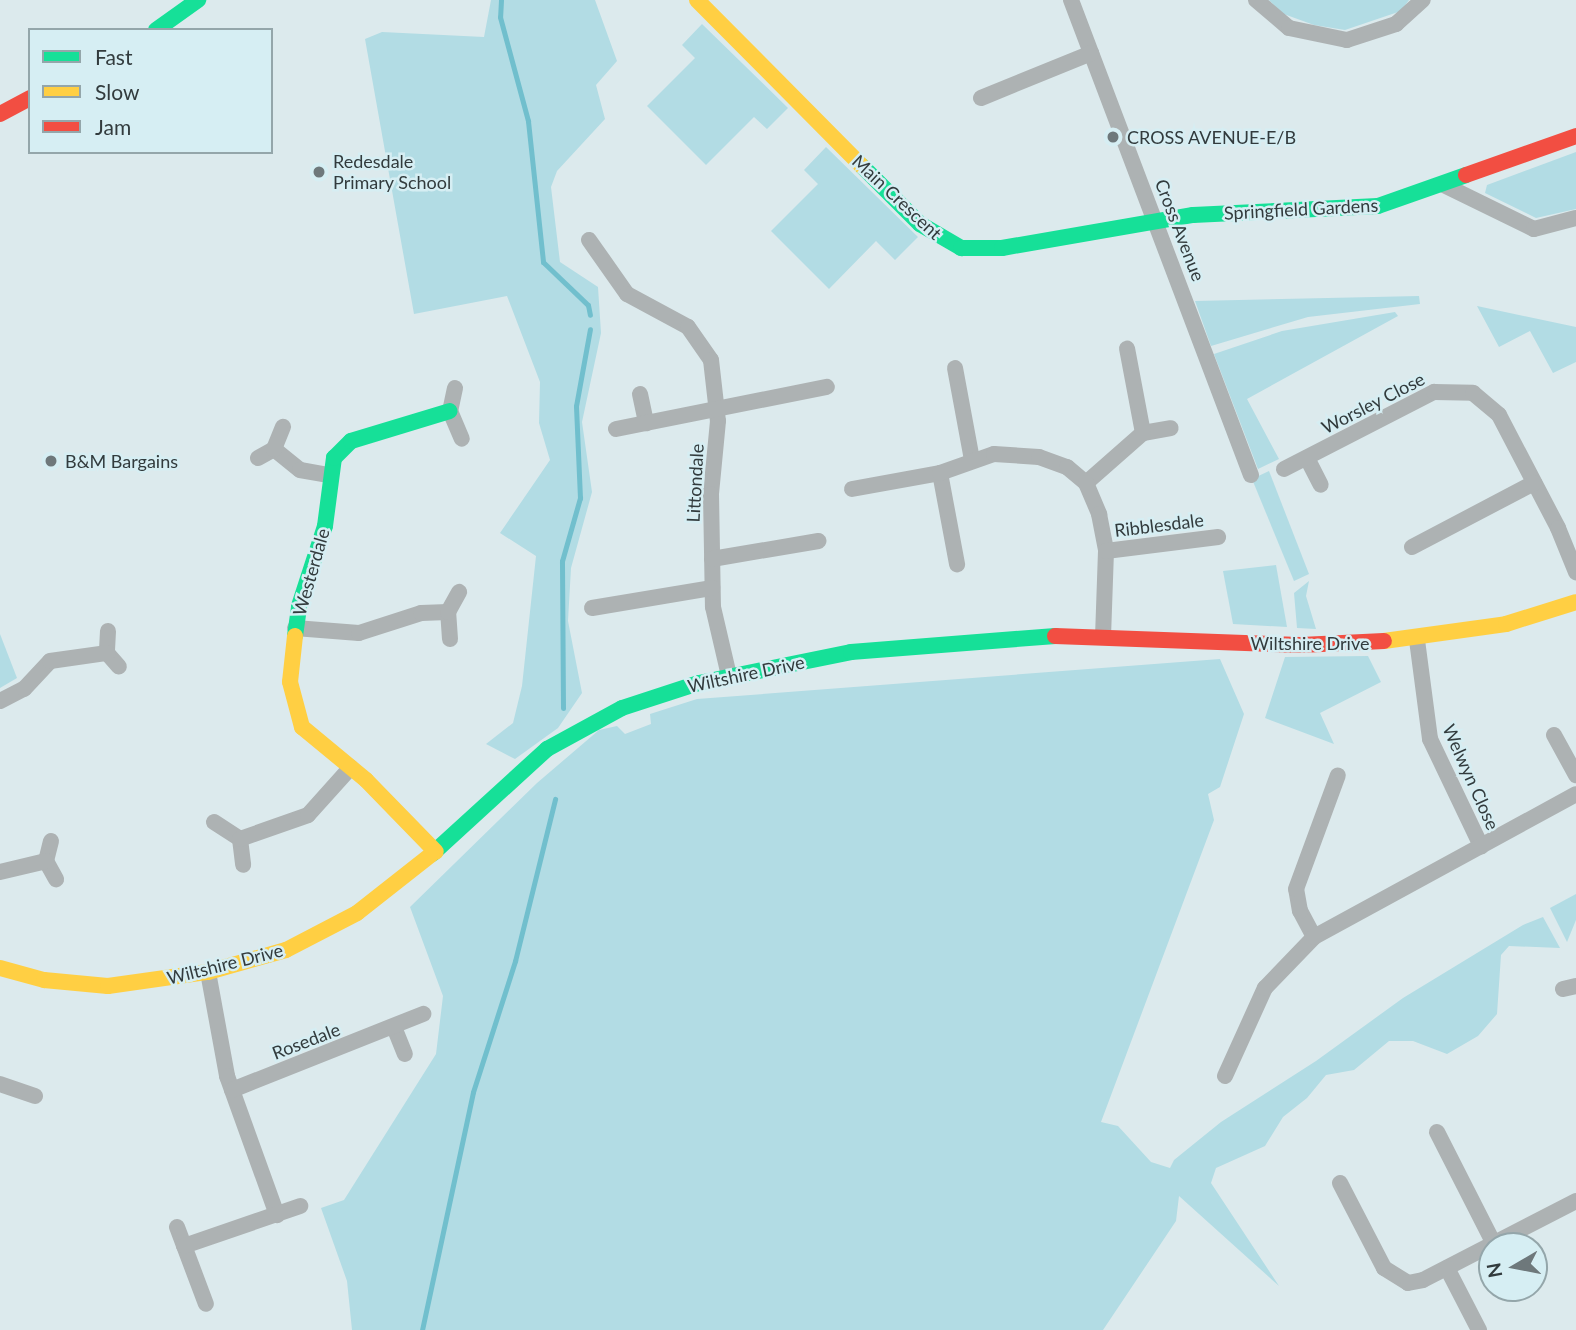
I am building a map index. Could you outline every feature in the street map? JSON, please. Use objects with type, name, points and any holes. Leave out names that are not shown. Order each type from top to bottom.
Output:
[{"type":"street","points":[[159,28],[198,0]]},
{"type":"street","name":"Main Crescent","points":[[697,0],[920,224],[948,244],[989,250],[1156,222]]},
{"type":"street","name":"Cross Avenue","points":[[1071,0],[1251,475]]},
{"type":"street","points":[[1256,0],[1289,27],[1347,40],[1396,24],[1423,0]]},
{"type":"street","points":[[981,98],[1091,53]]},
{"type":"street","points":[[0,114],[28,100]]},
{"type":"street","name":"Springfield Gardens","points":[[1156,222],[1208,214],[1363,208],[1444,185],[1576,136]]},
{"type":"street","points":[[1444,185],[1534,229],[1576,218]]},
{"type":"street","name":"Littondale","points":[[589,240],[627,294],[688,327],[702,341],[715,374],[718,409],[711,494],[712,588],[717,635],[729,676]]},
{"type":"street","points":[[1128,348],[1143,433]]},
{"type":"street","points":[[955,369],[972,460]]},
{"type":"street","points":[[616,429],[827,387]]},
{"type":"street","points":[[455,388],[450,411],[462,439]]},
{"type":"street","name":"Worsley Close","points":[[1284,469],[1421,398],[1457,390],[1473,393],[1493,408],[1534,483],[1576,572]]},
{"type":"street","points":[[640,394],[646,423]]},
{"type":"street","name":"Westerdale","points":[[436,852],[351,767],[310,736],[294,710],[290,682],[295,628],[325,526],[328,475],[334,458],[347,444],[450,411]]},
{"type":"street","points":[[258,457],[274,449],[283,427]]},
{"type":"street","points":[[852,489],[940,473],[972,460],[1008,453],[1039,457],[1067,467],[1086,483],[1143,433],[1171,428]]},
{"type":"street","points":[[274,449],[300,470],[328,475]]},
{"type":"street","points":[[1307,458],[1321,485]]},
{"type":"street","points":[[940,473],[957,564]]},
{"type":"street","name":"Ribblesdale","points":[[1086,483],[1100,514],[1106,551],[1103,636]]},
{"type":"street","points":[[1412,547],[1534,483]]},
{"type":"street","name":"Ribblesdale","points":[[1106,551],[1218,537]]},
{"type":"street","points":[[712,559],[818,541]]},
{"type":"street","points":[[592,608],[712,588]]},
{"type":"street","points":[[450,639],[448,612],[459,592]]},
{"type":"street","name":"Wiltshire Drive","points":[[0,968],[44,981],[108,986],[208,972],[264,957],[317,936],[382,896],[436,852],[518,770],[568,736],[654,696],[729,676],[895,647],[1025,635],[1301,645],[1417,640],[1506,624],[1576,602]]},
{"type":"street","name":"Westerdale","points":[[295,628],[359,633],[421,613],[448,612]]},
{"type":"street","points":[[108,631],[107,653],[120,667]]},
{"type":"street","name":"Welwyn Close","points":[[1417,640],[1430,739],[1481,846]]},
{"type":"street","points":[[0,701],[24,689],[50,661],[107,653]]},
{"type":"street","points":[[1554,735],[1576,775]]},
{"type":"street","points":[[240,839],[308,815],[351,767]]},
{"type":"street","points":[[1314,936],[1300,911],[1296,889],[1338,775]]},
{"type":"street","name":"Welwyn Close","points":[[1225,1076],[1265,988],[1314,936],[1576,794]]},
{"type":"street","points":[[214,822],[240,839]]},
{"type":"street","points":[[240,839],[243,866]]},
{"type":"street","points":[[51,841],[47,861],[56,879]]},
{"type":"street","points":[[0,872],[47,861]]},
{"type":"street","points":[[208,972],[232,1090],[277,1215]]},
{"type":"street","name":"Rosedale","points":[[232,1090],[423,1014]]},
{"type":"street","points":[[394,1027],[405,1054]]},
{"type":"street","points":[[0,1084],[35,1096]]},
{"type":"street","points":[[1437,1132],[1488,1232]]},
{"type":"street","points":[[1340,1183],[1380,1262],[1394,1278],[1415,1283],[1478,1252]]},
{"type":"street","points":[[1517,1232],[1576,1201]]},
{"type":"street","points":[[184,1246],[300,1206]]},
{"type":"street","points":[[177,1227],[206,1304]]},
{"type":"street","points":[[1447,1268],[1479,1330]]},
{"type":"shaded area","points":[[491,0],[595,0],[617,61],[596,85],[605,119],[557,171],[551,187],[560,262],[598,287],[601,333],[582,422],[592,492],[571,568],[568,621],[582,693],[558,728],[515,759],[486,744],[513,723],[522,686],[536,556],[500,533],[550,460],[539,423],[540,382],[507,296],[414,314],[365,39],[382,32],[484,37]]},
{"type":"shaded area","points":[[1269,0],[1409,0],[1401,11],[1345,30],[1314,25],[1281,13]]},
{"type":"shaded area","points":[[702,24],[788,108],[767,129],[754,117],[706,165],[647,106],[695,58],[682,45]]},
{"type":"shaded area","points":[[826,147],[918,237],[895,260],[876,241],[829,289],[771,231],[818,184],[804,170]]},
{"type":"shaded area","points":[[1576,152],[1576,209],[1536,218],[1485,193],[1487,185]]},
{"type":"shaded area","points":[[1419,296],[1420,304],[1308,317],[1211,346],[1195,301]]},
{"type":"shaded area","points":[[1477,306],[1576,327],[1576,362],[1553,373],[1530,331],[1499,347]]},
{"type":"shaded area","points":[[1395,312],[1398,316],[1247,399],[1279,459],[1258,469],[1214,354],[1282,331]]},
{"type":"shaded area","points":[[1269,471],[1309,574],[1294,581],[1252,479]]},
{"type":"shaded area","points":[[1276,565],[1287,627],[1233,624],[1223,571]]},
{"type":"shaded area","points":[[1309,581],[1306,596],[1316,629],[1297,628],[1294,593]]},
{"type":"shaded area","points":[[0,634],[17,678],[0,688]]},
{"type":"shaded area","points":[[1368,656],[1381,682],[1320,713],[1334,744],[1265,718],[1285,657]]},
{"type":"shaded area","points":[[1220,659],[1244,714],[1220,787],[1208,794],[1214,820],[1101,1122],[1118,1126],[1151,1162],[1170,1168],[1174,1160],[1221,1122],[1316,1061],[1403,998],[1523,925],[1543,917],[1560,948],[1509,946],[1501,955],[1497,1014],[1478,1036],[1447,1054],[1413,1041],[1389,1041],[1354,1070],[1326,1075],[1307,1098],[1283,1117],[1265,1146],[1216,1168],[1211,1183],[1279,1286],[1179,1196],[1176,1221],[1103,1330],[352,1330],[347,1281],[321,1208],[344,1200],[436,1054],[443,996],[410,907],[537,783],[599,730],[617,726],[625,734],[651,724],[650,714],[697,699]]},
{"type":"shaded area","points":[[1576,894],[1576,920],[1567,942],[1550,908]]},
{"type":"waterway","points":[[501,0],[500,17],[528,121],[543,262],[588,305],[590,315]]},
{"type":"waterway","points":[[563,708],[562,561],[580,498],[576,406],[590,329]]},
{"type":"waterway","points":[[422,1330],[473,1092],[515,961],[555,799]]},
{"type":"traffic: fast","points":[[159,28],[198,0]]},
{"type":"traffic: fast","points":[[862,166],[920,224],[961,248],[1002,248],[1193,215],[1378,206],[1466,175]]},
{"type":"traffic: fast","points":[[295,636],[299,606],[325,526],[334,458],[351,441],[450,411]]},
{"type":"traffic: fast","points":[[432,854],[547,749],[622,708],[699,683],[851,652],[1055,636]]},
{"type":"traffic: slow","points":[[697,0],[862,166]]},
{"type":"traffic: slow","points":[[1384,641],[1506,624],[1576,602]]},
{"type":"traffic: slow","points":[[295,636],[290,682],[302,727],[366,780],[436,852]]},
{"type":"traffic: slow","points":[[0,968],[44,980],[108,986],[208,972],[286,950],[357,913],[432,854]]},
{"type":"traffic: jam","points":[[0,114],[28,99]]},
{"type":"traffic: jam","points":[[1466,175],[1576,136]]},
{"type":"traffic: jam","points":[[1055,636],[1301,645],[1384,641]]},
{"type":"place","name":"CROSS AVENUE-E/B","points":[[1113,137]]},
{"type":"place","name":"Redesdale Primary School","points":[[319,172]]},
{"type":"place","name":"B&M Bargains","points":[[51,461]]}]
